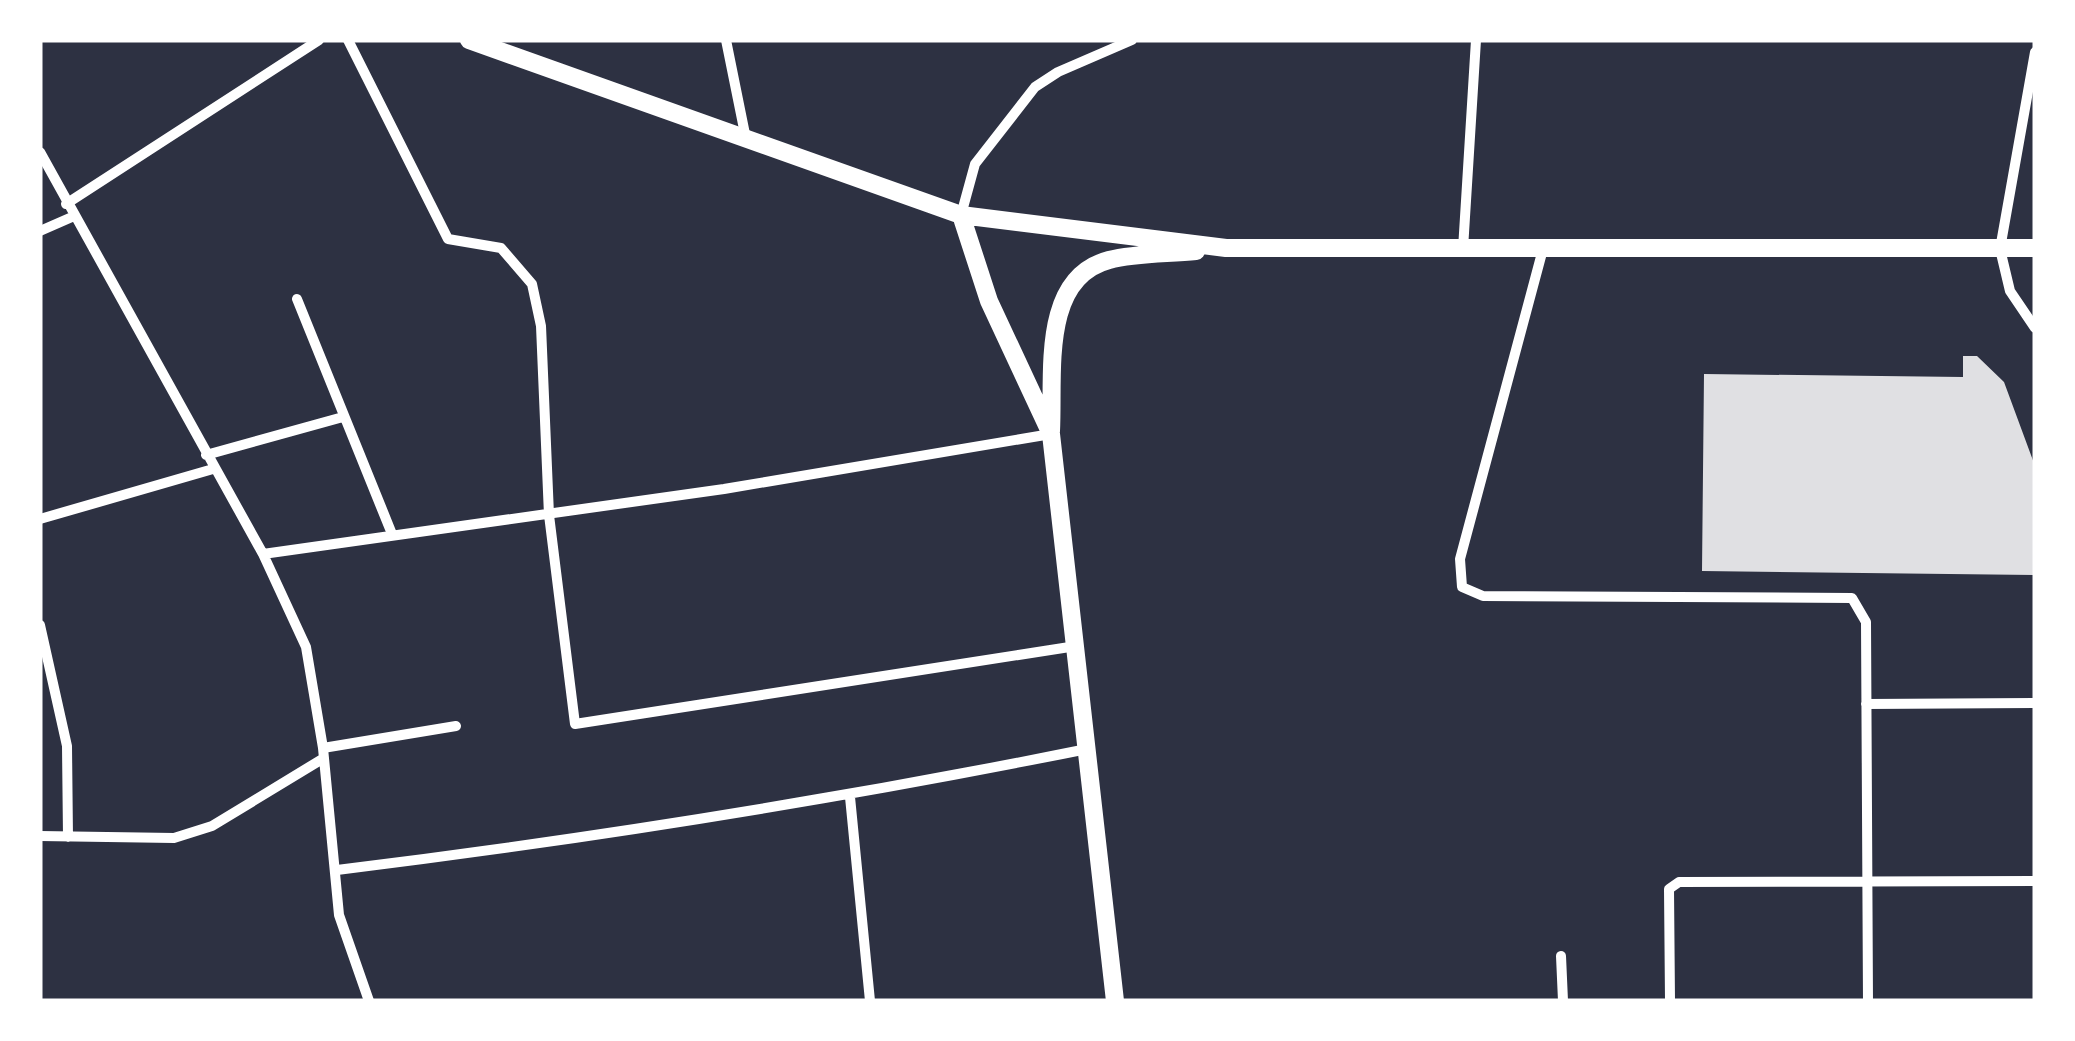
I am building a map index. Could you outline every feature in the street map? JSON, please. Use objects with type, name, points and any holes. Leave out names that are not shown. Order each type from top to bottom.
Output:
[{"type":"street","points":[[66,204],[318,40]]},
{"type":"street","points":[[348,40],[448,239],[500,248],[532,284],[541,326],[549,515],[575,724],[1076,646]]},
{"type":"street","points":[[468,40],[961,215],[1226,248]]},
{"type":"street","points":[[726,40],[746,140]]},
{"type":"street","points":[[1050,434],[988,301],[961,215],[975,164],[1035,87],[1058,72],[1132,40]]},
{"type":"street","points":[[1463,249],[1476,40]]},
{"type":"street","points":[[2035,52],[2000,249],[2010,290],[2035,328]]},
{"type":"street","points":[[40,152],[72,217],[263,554],[306,647],[338,870],[339,915],[369,1001]]},
{"type":"street","points":[[40,230],[72,217]]},
{"type":"street","points":[[1115,1001],[1050,434],[1064,291],[1083,270],[1110,260],[1226,248],[2035,248]]},
{"type":"street","points":[[1543,250],[1460,559],[1462,587],[1483,596],[1852,598],[1866,622],[1868,1001]]},
{"type":"street","points":[[298,300],[392,534]]},
{"type":"street","points":[[206,456],[343,417]]},
{"type":"street","points":[[263,554],[549,515],[1050,434]]},
{"type":"street","points":[[40,519],[213,469]]},
{"type":"street","points":[[40,625],[68,746],[68,837]]},
{"type":"street","points":[[1866,704],[2035,703]]},
{"type":"street","points":[[40,836],[174,838],[212,826],[323,753],[456,726]]},
{"type":"street","points":[[338,870],[586,840],[681,820],[850,797],[1088,749]]},
{"type":"street","points":[[850,797],[870,1001]]},
{"type":"street","points":[[1670,1001],[1669,889],[1679,882],[2035,881]]},
{"type":"street","points":[[1561,956],[1563,1001]]},
{"type":"building","points":[[1963,356],[1977,356],[2004,382],[2035,466],[2035,575],[1702,571],[1704,374],[1963,377]]}]
